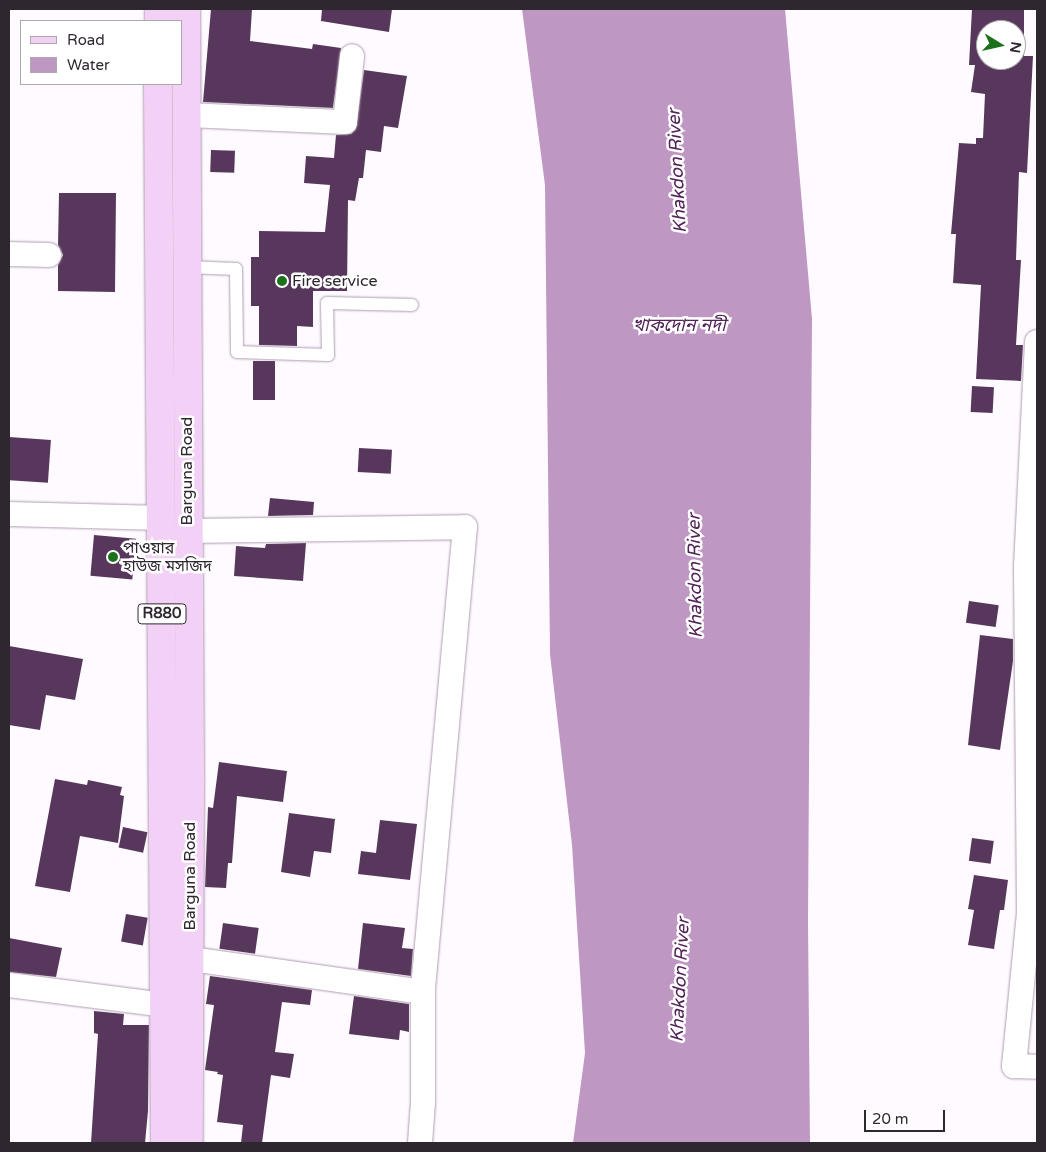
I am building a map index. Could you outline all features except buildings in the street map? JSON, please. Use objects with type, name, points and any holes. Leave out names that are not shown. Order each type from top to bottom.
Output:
[{"type":"main road","name":"Barguna Road","points":[[186,9],[188,115],[186,267],[190,959],[189,1143]]},
{"type":"main road","name":"Barguna Road","points":[[158,85],[166,1005],[165,1143]]},
{"type":"street","points":[[188,115],[345,122],[352,56]]},
{"type":"street","points":[[9,254],[50,255]]},
{"type":"street","points":[[1037,342],[1026,566],[1029,913],[1014,1066],[1037,1067]]},
{"type":"street","points":[[9,514],[162,518]]},
{"type":"street","points":[[188,531],[465,527],[423,992],[420,1143]]},
{"type":"street","points":[[190,959],[423,992]]},
{"type":"street","points":[[9,985],[166,1005]]},
{"type":"lane","points":[[186,267],[236,269],[237,352],[328,355],[327,302],[412,305]]},
{"type":"water","name":"খাকদোন নদী","points":[[522,9],[785,9],[812,319],[808,921],[810,1143],[573,1143],[585,1053],[572,845],[550,654],[545,185]]},
{"type":"place","name":"Fire service","points":[[282,281]]},
{"type":"place","name":"পাওয়ার হাউজ মসজিদ","points":[[113,557]]},
{"type":"water label","name":"Khakdon River","points":[[677,171]]},
{"type":"water label","name":"Khakdon River","points":[[695,576]]},
{"type":"water label","name":"Khakdon River","points":[[680,980]]}]
